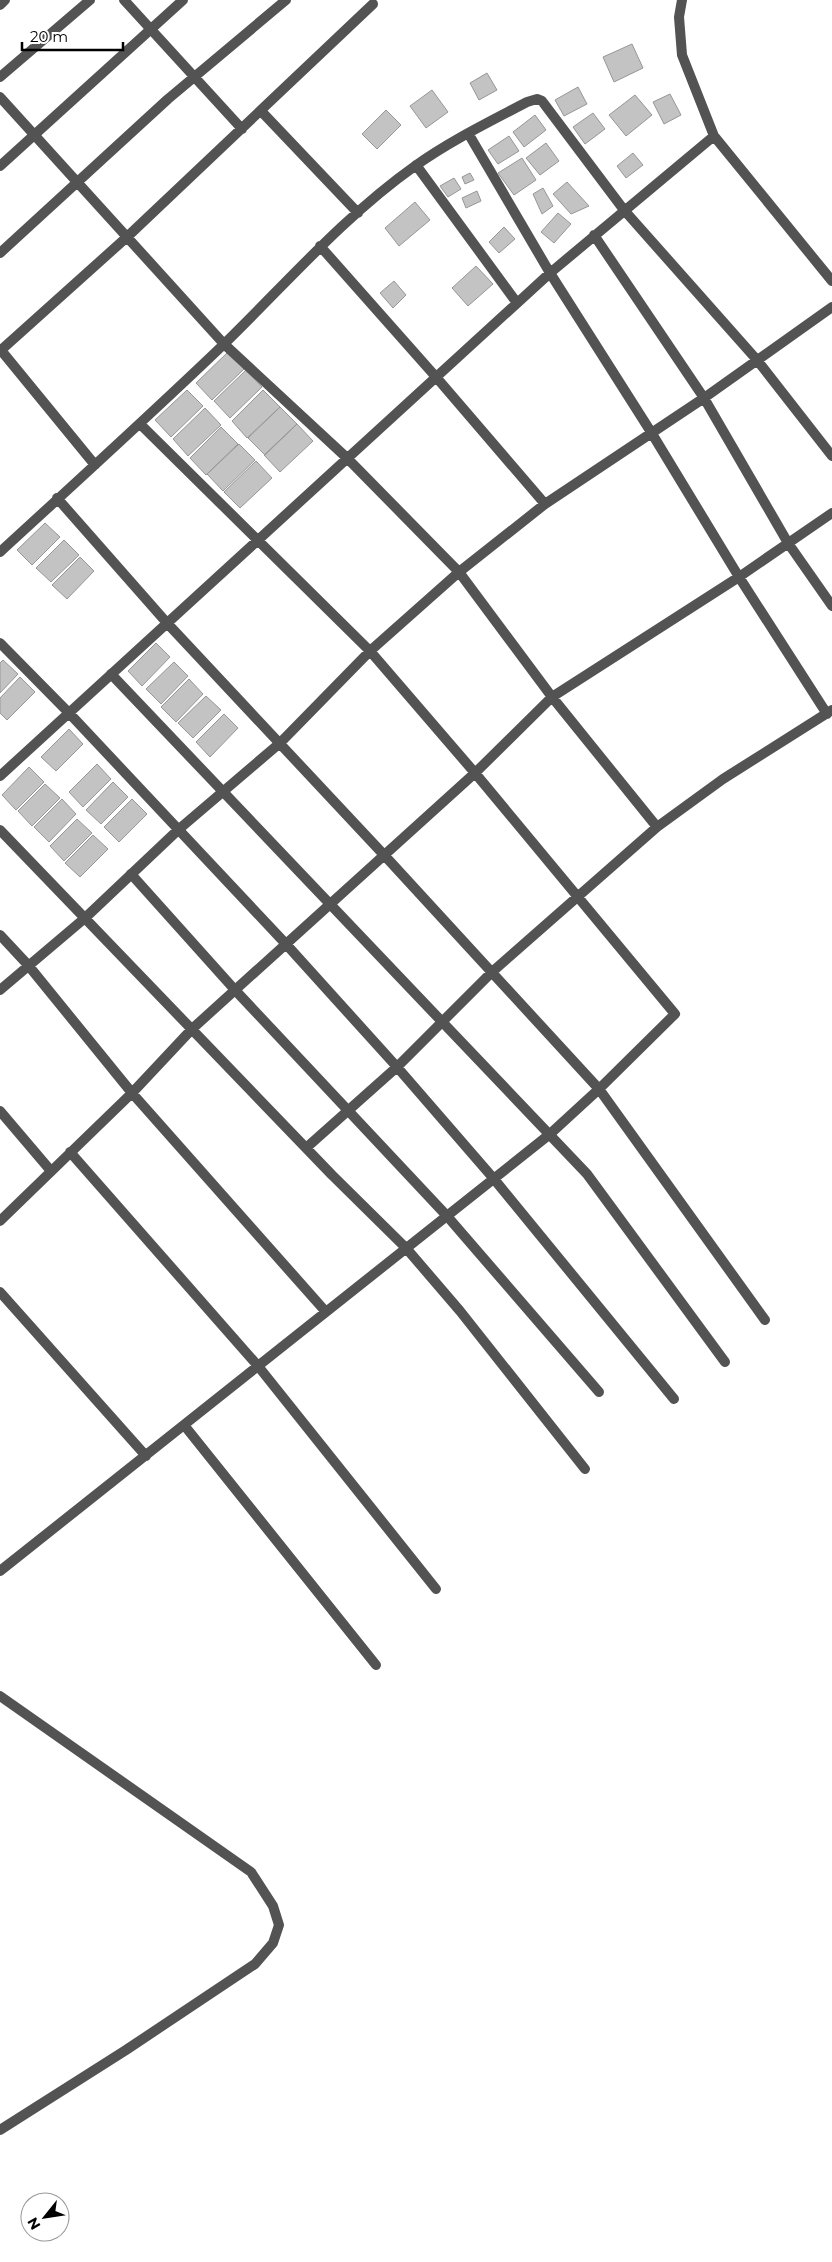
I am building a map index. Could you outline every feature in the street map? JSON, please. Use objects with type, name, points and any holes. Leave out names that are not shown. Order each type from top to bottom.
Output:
[{"type":"street","points":[[0,5],[5,0]]},
{"type":"street","points":[[0,77],[90,0]]},
{"type":"street","points":[[124,0],[242,129]]},
{"type":"street","points":[[0,166],[183,0]]},
{"type":"street","points":[[0,253],[194,77],[286,0]]},
{"type":"street","points":[[682,0],[679,17],[682,55],[714,136],[832,281]]},
{"type":"street","points":[[95,465],[0,350],[128,237],[373,4]]},
{"type":"street","points":[[0,97],[224,344],[347,458],[459,572],[552,697],[657,827]]},
{"type":"street","points":[[0,552],[140,424],[224,344],[320,246],[358,213],[416,165],[468,132],[527,102],[537,99],[542,101],[624,210],[757,360],[832,456]]},
{"type":"street","points":[[260,111],[358,213]]},
{"type":"street","points":[[306,1148],[397,1068],[492,972],[657,827],[724,779],[829,712],[739,577],[651,432],[550,273],[468,132]]},
{"type":"street","points":[[0,776],[550,273],[714,136]]},
{"type":"street","points":[[416,165],[517,303]]},
{"type":"street","points":[[594,235],[704,398],[788,543],[832,606]]},
{"type":"street","points":[[320,246],[545,504]]},
{"type":"street","points":[[0,990],[85,918],[178,830],[280,743],[370,651],[459,572],[545,504],[704,398],[832,307]]},
{"type":"street","points":[[0,1571],[550,1134],[675,1014],[475,773],[370,651],[140,424]]},
{"type":"street","points":[[57,498],[167,623],[599,1089],[765,1320]]},
{"type":"street","points":[[0,1221],[132,1093],[192,1030],[285,943],[385,856],[475,773],[552,697],[739,577],[832,513]]},
{"type":"street","points":[[0,642],[285,943],[397,1068],[494,1179],[674,1399]]},
{"type":"street","points":[[111,674],[222,793],[587,1174],[725,1362]]},
{"type":"street","points":[[0,830],[306,1148],[406,1248],[460,1311],[585,1469]]},
{"type":"street","points":[[131,874],[235,990],[350,1110],[447,1216],[599,1392]]},
{"type":"street","points":[[0,935],[28,965],[132,1093],[326,1312]]},
{"type":"street","points":[[0,1111],[51,1171]]},
{"type":"street","points":[[70,1152],[258,1366],[436,1589]]},
{"type":"street","points":[[0,1292],[146,1456]]},
{"type":"street","points":[[184,1425],[376,1665]]},
{"type":"street","points":[[0,1696],[251,1872],[273,1906],[279,1925],[273,1943],[255,1964],[126,2050],[0,2130]]},
{"type":"building","points":[[632,44],[643,68],[614,82],[603,57]]},
{"type":"building","points":[[487,73],[497,90],[479,100],[470,83]]},
{"type":"building","points":[[578,87],[587,104],[564,116],[555,100]]},
{"type":"building","points":[[432,90],[448,112],[426,128],[410,106]]},
{"type":"building","points":[[670,94],[681,115],[664,124],[653,102]]},
{"type":"building","points":[[635,95],[652,115],[626,136],[609,115]]},
{"type":"building","points":[[386,110],[401,125],[377,149],[362,134]]},
{"type":"building","points":[[593,113],[605,129],[585,144],[573,127]]},
{"type":"building","points":[[535,115],[546,130],[524,147],[513,132]]},
{"type":"building","points":[[509,136],[519,151],[498,164],[488,150]]},
{"type":"building","points":[[546,143],[559,161],[540,175],[526,158]]},
{"type":"building","points":[[633,153],[643,165],[626,178],[617,166]]},
{"type":"building","points":[[522,158],[536,180],[514,195],[498,173]]},
{"type":"building","points":[[470,173],[474,180],[465,184],[462,177]]},
{"type":"building","points":[[454,178],[461,189],[448,197],[440,186]]},
{"type":"building","points":[[567,182],[589,206],[571,214],[553,194]]},
{"type":"building","points":[[543,188],[553,206],[542,214],[533,194]]},
{"type":"building","points":[[477,191],[481,201],[466,208],[462,198]]},
{"type":"building","points":[[415,202],[430,220],[399,246],[385,228]]},
{"type":"building","points":[[558,213],[571,224],[554,243],[541,232]]},
{"type":"building","points":[[504,227],[515,239],[499,253],[489,242]]},
{"type":"building","points":[[476,266],[493,284],[468,306],[452,288]]},
{"type":"building","points":[[394,281],[406,295],[393,308],[380,293]]},
{"type":"building","points":[[228,352],[244,369],[212,400],[196,383]]},
{"type":"building","points":[[246,370],[262,387],[230,418],[214,401]]},
{"type":"building","points":[[187,390],[203,406],[171,437],[155,420]]},
{"type":"building","points":[[263,390],[280,407],[247,438],[232,421]]},
{"type":"building","points":[[280,407],[297,424],[265,455],[248,438]]},
{"type":"building","points":[[205,408],[221,425],[188,456],[173,439]]},
{"type":"building","points":[[297,424],[313,441],[280,472],[264,455]]},
{"type":"building","points":[[221,427],[238,444],[206,475],[190,458]]},
{"type":"building","points":[[239,444],[255,460],[223,491],[207,474]]},
{"type":"building","points":[[256,461],[272,478],[240,508],[224,492]]},
{"type":"building","points":[[45,523],[60,537],[32,565],[17,550]]},
{"type":"building","points":[[64,540],[79,555],[51,582],[36,568]]},
{"type":"building","points":[[80,557],[94,571],[67,599],[52,585]]},
{"type":"building","points":[[156,643],[170,657],[142,686],[128,671]]},
{"type":"building","points":[[3,660],[18,674],[0,693],[0,663]]},
{"type":"building","points":[[174,662],[188,676],[161,704],[146,689]]},
{"type":"building","points":[[20,677],[35,692],[7,720],[0,713],[0,698]]},
{"type":"building","points":[[189,679],[203,694],[176,722],[161,707]]},
{"type":"building","points":[[206,696],[221,710],[193,738],[178,723]]},
{"type":"building","points":[[224,714],[238,728],[210,757],[196,742]]},
{"type":"building","points":[[69,729],[83,744],[56,771],[41,757]]},
{"type":"building","points":[[97,764],[111,779],[83,807],[69,792]]},
{"type":"building","points":[[29,767],[44,782],[16,810],[2,795]]},
{"type":"building","points":[[113,782],[128,797],[101,824],[86,810]]},
{"type":"building","points":[[45,784],[60,798],[32,826],[18,811]]},
{"type":"building","points":[[62,799],[76,814],[49,842],[34,827]]},
{"type":"building","points":[[132,799],[147,814],[119,842],[104,827]]},
{"type":"building","points":[[77,819],[92,833],[64,861],[50,846]]},
{"type":"building","points":[[93,835],[108,849],[80,877],[65,863]]}]
